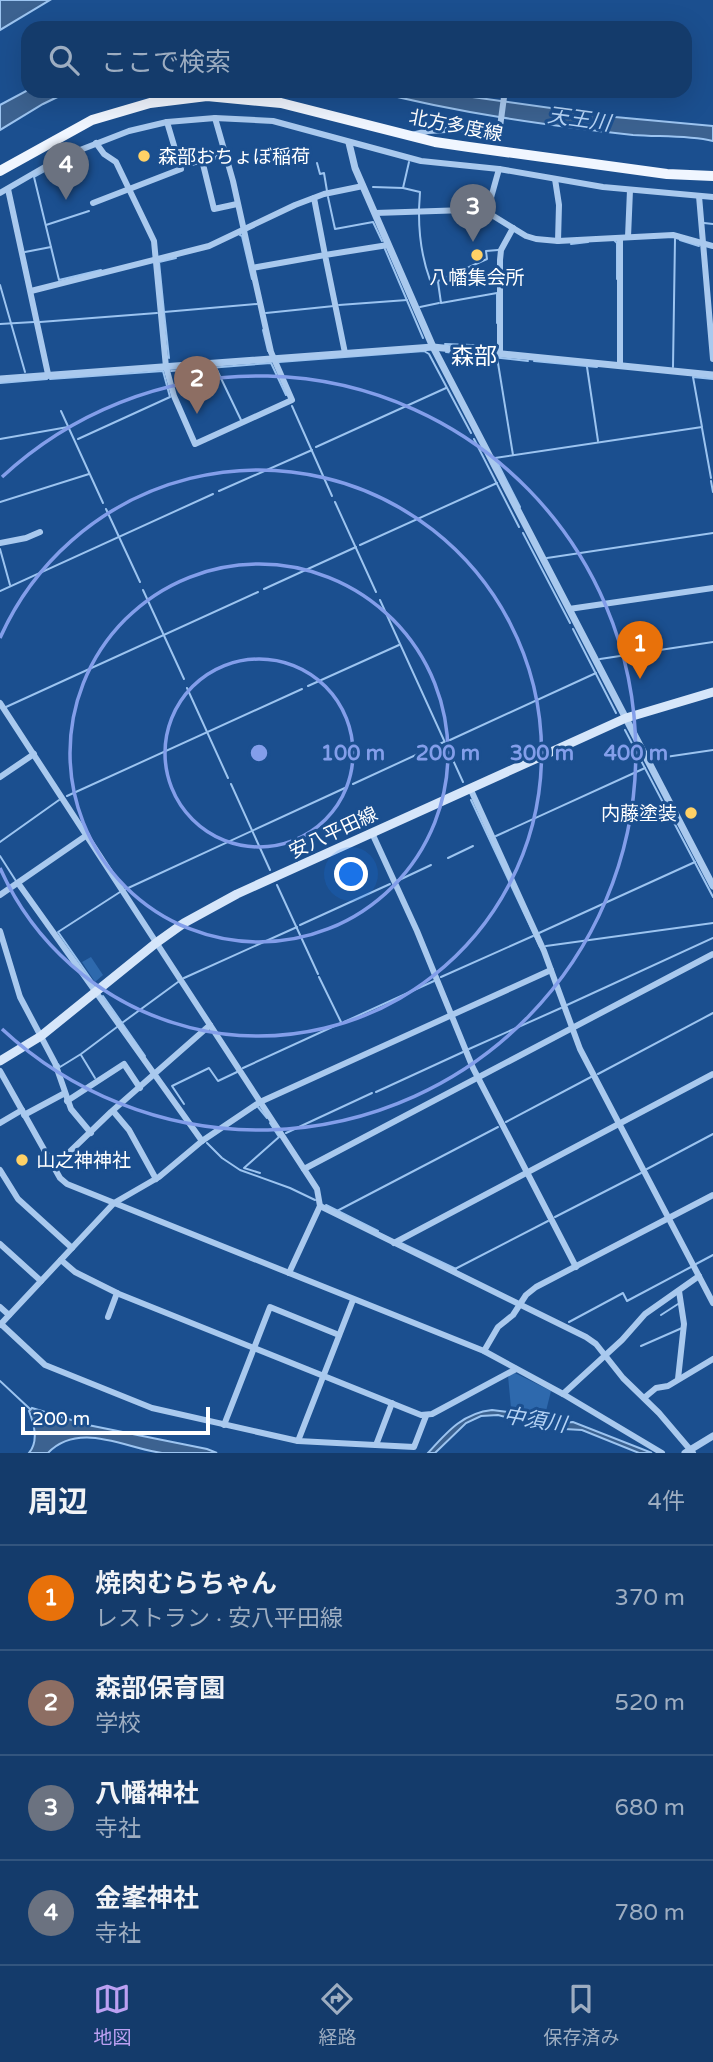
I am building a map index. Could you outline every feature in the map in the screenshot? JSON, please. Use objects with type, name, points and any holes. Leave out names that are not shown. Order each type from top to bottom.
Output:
[{"type":"main road","name":"北方多度線","points":[[0,171],[92,120],[118,111],[178,98]]},
{"type":"main road","name":"北方多度線","points":[[228,98],[281,103],[435,142],[667,174],[713,176]]},
{"type":"main road","name":"安八平田線","points":[[0,1061],[41,1036],[184,923],[237,894],[626,718],[713,692]]},
{"type":"street","points":[[412,135],[428,131],[500,127],[504,98]]},
{"type":"street","points":[[96,143],[116,162],[154,241],[166,367],[174,396],[195,444],[292,400],[273,358],[215,118]]},
{"type":"street","points":[[0,193],[62,157],[140,127],[215,118],[273,121],[421,162],[499,169],[630,190],[713,197]]},
{"type":"street","points":[[93,203],[181,169],[167,122]]},
{"type":"street","points":[[349,143],[355,169],[433,347],[713,886]]},
{"type":"street","points":[[180,166],[225,154]]},
{"type":"street","points":[[202,160],[214,209],[237,204]]},
{"type":"street","points":[[487,212],[499,169]]},
{"type":"street","points":[[555,180],[559,205],[558,241]]},
{"type":"street","points":[[30,291],[209,246],[314,198],[363,186]]},
{"type":"street","points":[[8,189],[48,374]]},
{"type":"street","points":[[628,237],[630,190]]},
{"type":"street","points":[[699,196],[713,359]]},
{"type":"street","points":[[314,198],[345,353]]},
{"type":"street","points":[[375,213],[466,210],[487,212],[536,239],[558,241],[673,234],[713,246]]},
{"type":"street","points":[[500,354],[500,260],[513,228]]},
{"type":"street","points":[[620,238],[620,366]]},
{"type":"street","points":[[252,268],[388,245]]},
{"type":"street","points":[[0,379],[433,347],[713,375]]},
{"type":"street","points":[[0,543],[40,532]]},
{"type":"street","points":[[569,609],[713,588]]},
{"type":"street","points":[[0,702],[317,1189],[320,1206],[289,1273]]},
{"type":"street","points":[[0,777],[34,754]]},
{"type":"street","points":[[470,788],[551,970],[580,1049],[713,1303]]},
{"type":"street","points":[[372,833],[478,1077],[576,1267]]},
{"type":"street","points":[[0,895],[87,835]]},
{"type":"street","points":[[18,883],[202,1142]]},
{"type":"street","points":[[0,931],[16,985],[55,1063],[71,1110],[91,1133]]},
{"type":"street","points":[[304,1169],[713,954]]},
{"type":"street","points":[[516,1369],[426,1416],[414,1447],[298,1441],[152,1408],[45,1365],[0,1324],[114,1203],[156,1178],[260,1102],[551,970]]},
{"type":"street","points":[[54,1167],[210,1025]]},
{"type":"street","points":[[67,1101],[124,1064],[140,1088]]},
{"type":"street","points":[[0,1071],[54,1167],[67,1184],[484,1351],[662,1453]]},
{"type":"street","points":[[394,1243],[713,1074]]},
{"type":"street","points":[[0,1123],[65,1093]]},
{"type":"street","points":[[113,1111],[129,1130],[156,1178]]},
{"type":"street","points":[[0,1170],[18,1199],[72,1248]]},
{"type":"street","points":[[484,1351],[498,1327],[536,1287],[713,1195]]},
{"type":"street","points":[[320,1206],[586,1337],[596,1344],[689,1452],[713,1436]]},
{"type":"street","points":[[0,1244],[41,1281]]},
{"type":"street","points":[[61,1260],[75,1272],[117,1293],[426,1416]]},
{"type":"street","points":[[563,1394],[622,1340],[645,1314],[699,1276]]},
{"type":"street","points":[[678,1379],[684,1324],[679,1291]]},
{"type":"street","points":[[108,1317],[117,1293]]},
{"type":"street","points":[[298,1441],[353,1300]]},
{"type":"street","points":[[0,1307],[9,1315]]},
{"type":"street","points":[[224,1425],[270,1307],[339,1335]]},
{"type":"street","points":[[644,1398],[656,1388],[668,1386],[713,1359]]},
{"type":"street","points":[[376,1445],[391,1403]]},
{"type":"shaded area","points":[[91,957],[103,975],[95,982],[82,962]]},
{"type":"shaded area","points":[[515,1373],[551,1391],[544,1419],[511,1408],[508,1376]]},
{"type":"water","points":[[0,0],[50,0],[0,30]]},
{"type":"water","points":[[21,94],[21,98],[55,98],[0,130],[0,105]]},
{"type":"water","name":"天王川","points":[[403,98],[479,98],[615,117],[713,126],[713,141],[633,135],[437,106]]},
{"type":"water","points":[[32,1408],[88,1425],[217,1453],[162,1453],[88,1438],[60,1444],[48,1453],[29,1453],[35,1438],[29,1411]]},
{"type":"water","name":"中須川","points":[[492,1410],[517,1413],[552,1423],[573,1422],[652,1453],[639,1453],[582,1430],[547,1428],[498,1415],[481,1416],[466,1423],[435,1453],[428,1453],[464,1419]]},
{"type":"waterway","points":[[403,188],[409,162]]},
{"type":"waterway","points":[[317,163],[320,174],[324,173],[327,191]]},
{"type":"waterway","points":[[52,167],[34,177],[59,280],[101,270]]},
{"type":"waterway","points":[[373,187],[403,188],[420,192],[419,209]]},
{"type":"waterway","points":[[328,197],[335,229],[373,222],[382,241]]},
{"type":"waterway","points":[[46,225],[89,211]]},
{"type":"waterway","points":[[419,214],[420,240],[425,264],[430,280],[438,282],[441,303],[497,293],[497,323]]},
{"type":"waterway","points":[[704,223],[713,224]]},
{"type":"waterway","points":[[240,235],[252,279]]},
{"type":"waterway","points":[[673,367],[675,239]]},
{"type":"waterway","points":[[614,240],[617,243],[617,279]]},
{"type":"waterway","points":[[680,240],[699,246]]},
{"type":"waterway","points":[[571,244],[588,242]]},
{"type":"waterway","points":[[25,252],[51,247]]},
{"type":"waterway","points":[[385,249],[423,338]]},
{"type":"waterway","points":[[438,281],[487,259],[486,251],[498,250]]},
{"type":"waterway","points":[[164,312],[159,262],[176,258]]},
{"type":"waterway","points":[[0,285],[25,372]]},
{"type":"waterway","points":[[339,305],[407,300]]},
{"type":"waterway","points":[[420,307],[439,303]]},
{"type":"waterway","points":[[169,358],[164,312],[257,304]]},
{"type":"waterway","points":[[266,313],[334,306]]},
{"type":"waterway","points":[[40,322],[157,313]]},
{"type":"waterway","points":[[0,324],[34,322]]},
{"type":"waterway","points":[[263,330],[268,351]]},
{"type":"waterway","points":[[445,344],[497,346]]},
{"type":"waterway","points":[[279,362],[424,351],[429,354],[471,433]]},
{"type":"waterway","points":[[446,352],[528,361]]},
{"type":"waterway","points":[[497,357],[513,455]]},
{"type":"waterway","points":[[534,361],[597,367]]},
{"type":"waterway","points":[[171,371],[271,363],[286,395]]},
{"type":"waterway","points":[[587,367],[598,441]]},
{"type":"waterway","points":[[216,368],[241,420]]},
{"type":"waterway","points":[[50,379],[163,371],[170,397],[78,439]]},
{"type":"waterway","points":[[520,507],[495,458],[702,427],[693,377],[713,379]]},
{"type":"waterway","points":[[0,383],[47,379]]},
{"type":"waterway","points":[[316,447],[446,388]]},
{"type":"waterway","points":[[292,406],[332,496]]},
{"type":"waterway","points":[[61,411],[103,503]]},
{"type":"waterway","points":[[0,439],[68,427]]},
{"type":"waterway","points":[[702,428],[711,478]]},
{"type":"waterway","points":[[474,439],[519,527]]},
{"type":"waterway","points":[[219,491],[312,450]]},
{"type":"waterway","points":[[0,502],[89,474]]},
{"type":"waterway","points":[[711,481],[713,492]]},
{"type":"waterway","points":[[360,545],[497,483]]},
{"type":"waterway","points":[[0,591],[213,494]]},
{"type":"waterway","points":[[335,502],[376,592]]},
{"type":"waterway","points":[[106,509],[140,582]]},
{"type":"waterway","points":[[523,533],[570,623]]},
{"type":"waterway","points":[[547,558],[713,533]]},
{"type":"waterway","points":[[264,589],[356,547]]},
{"type":"waterway","points":[[0,549],[10,585]]},
{"type":"waterway","points":[[143,590],[184,679]]},
{"type":"waterway","points":[[6,707],[258,592]]},
{"type":"waterway","points":[[380,600],[463,782]]},
{"type":"waterway","points":[[573,629],[616,713]]},
{"type":"waterway","points":[[600,659],[713,642]]},
{"type":"waterway","points":[[308,686],[399,645]]},
{"type":"waterway","points":[[450,740],[596,673]]},
{"type":"waterway","points":[[187,688],[228,778]]},
{"type":"waterway","points":[[67,796],[302,689]]},
{"type":"waterway","points":[[625,730],[669,814]]},
{"type":"waterway","points":[[353,784],[444,742]]},
{"type":"waterway","points":[[652,759],[713,750]]},
{"type":"waterway","points":[[496,836],[645,768]]},
{"type":"waterway","points":[[231,784],[270,870]]},
{"type":"waterway","points":[[126,889],[347,787]]},
{"type":"waterway","points":[[0,842],[59,800]]},
{"type":"waterway","points":[[471,800],[540,947]]},
{"type":"waterway","points":[[671,817],[713,897]]},
{"type":"waterway","points":[[448,858],[473,846]]},
{"type":"waterway","points":[[0,856],[16,881]]},
{"type":"waterway","points":[[539,933],[695,862]]},
{"type":"waterway","points":[[397,881],[431,865]]},
{"type":"waterway","points":[[300,925],[390,884]]},
{"type":"waterway","points":[[277,885],[318,974]]},
{"type":"waterway","points":[[93,982],[58,932],[120,892]]},
{"type":"waterway","points":[[546,946],[713,923]]},
{"type":"waterway","points":[[184,978],[297,927]]},
{"type":"waterway","points":[[441,977],[533,936]]},
{"type":"waterway","points":[[567,1005],[713,938]]},
{"type":"waterway","points":[[319,977],[341,1022]]},
{"type":"waterway","points":[[344,1022],[434,981]]},
{"type":"waterway","points":[[103,996],[122,1023],[178,982]]},
{"type":"waterway","points":[[469,1049],[561,1008]]},
{"type":"waterway","points":[[598,1074],[713,1013]]},
{"type":"waterway","points":[[122,1023],[145,1056]]},
{"type":"waterway","points":[[243,1068],[341,1023]]},
{"type":"waterway","points":[[58,1064],[60,1067],[81,1054],[117,1027]]},
{"type":"waterway","points":[[376,1092],[463,1052]]},
{"type":"waterway","points":[[81,1055],[95,1078]]},
{"type":"waterway","points":[[184,1104],[172,1086],[209,1068],[218,1081],[237,1072]]},
{"type":"waterway","points":[[506,1122],[591,1077]]},
{"type":"waterway","points":[[286,1133],[372,1093]]},
{"type":"waterway","points":[[258,1107],[267,1118]]},
{"type":"waterway","points":[[260,1173],[244,1168],[279,1137],[270,1123]]},
{"type":"waterway","points":[[337,1211],[498,1127]]},
{"type":"waterway","points":[[647,1169],[713,1134]]},
{"type":"waterway","points":[[207,1143],[222,1158],[240,1170],[315,1200]]},
{"type":"waterway","points":[[555,1217],[641,1173]]},
{"type":"waterway","points":[[326,1205],[378,1231]]},
{"type":"waterway","points":[[455,1269],[548,1221]]},
{"type":"waterway","points":[[401,1243],[456,1269]]},
{"type":"waterway","points":[[696,1264],[713,1255]]},
{"type":"waterway","points":[[569,1322],[623,1293],[627,1301],[691,1267]]},
{"type":"waterway","points":[[661,1315],[678,1304]]},
{"type":"waterway","points":[[641,1346],[682,1328]]},
{"type":"waterway","points":[[0,1381],[30,1409]]},
{"type":"place","name":"森部おちょぼ稲荷","points":[[144,156]]},
{"type":"place","name":"金峯神社","points":[[66,200]]},
{"type":"place","name":"八幡神社","points":[[473,242]]},
{"type":"place","name":"八幡集会所","points":[[477,255]]},
{"type":"place","name":"森部保育園","points":[[197,414]]},
{"type":"place","name":"焼肉むらちゃん","points":[[640,679]]},
{"type":"place","name":"内藤塗装","points":[[691,813]]},
{"type":"place","name":"山之神神社","points":[[22,1160]]},
{"type":"district","name":"森部","points":[[474,356]]}]
